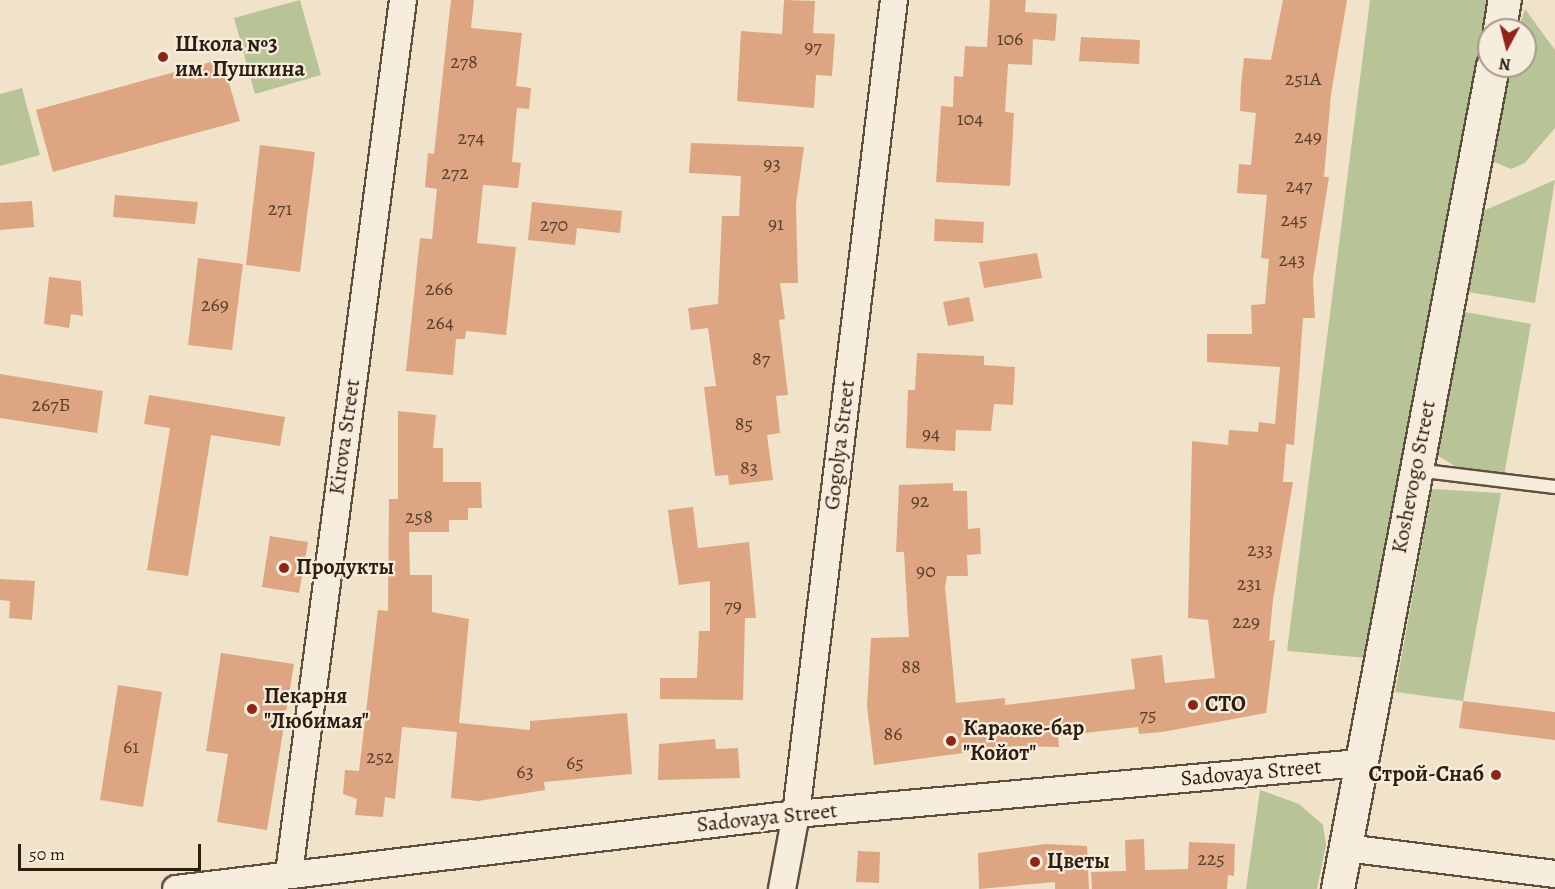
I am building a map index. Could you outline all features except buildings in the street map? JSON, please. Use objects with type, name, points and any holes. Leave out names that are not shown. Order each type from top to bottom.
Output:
[{"type":"street","name":"Kirova Street","points":[[277,879],[403,0]]},
{"type":"street","name":"Gogolya Street","points":[[782,889],[796,814],[894,0]]},
{"type":"street","points":[[1502,18],[1505,0]]},
{"type":"street","name":"Koshevogo Street","points":[[1338,889],[1491,78]]},
{"type":"street","name":"Sadovaya Street","points":[[176,889],[277,879],[796,814],[1360,763]]},
{"type":"street","points":[[1346,848],[1555,874]]},
{"type":"lane","points":[[1416,470],[1555,487]]},
{"type":"green space","points":[[300,0],[321,75],[255,94],[234,18]]},
{"type":"green space","points":[[1370,0],[1491,0],[1488,18],[1477,18],[1477,74],[1367,658],[1287,651]]},
{"type":"green space","points":[[1525,9],[1532,18],[1522,18]]},
{"type":"green space","points":[[1537,25],[1555,50],[1555,128],[1525,163],[1511,169],[1492,161],[1509,78],[1537,78]]},
{"type":"green space","points":[[22,88],[40,155],[0,166],[0,94]]},
{"type":"green space","points":[[1555,180],[1535,303],[1468,292],[1483,211]]},
{"type":"green space","points":[[1465,312],[1531,324],[1504,476],[1455,466],[1438,456]]},
{"type":"green space","points":[[1432,489],[1501,493],[1463,701],[1395,692]]},
{"type":"green space","points":[[1260,790],[1299,804],[1323,825],[1326,845],[1317,889],[1246,889]]},
{"type":"place","name":"Школа №3 им. Пушкина","points":[[163,57]]},
{"type":"place","name":"Продукты","points":[[284,568]]},
{"type":"place","name":"СТО","points":[[1193,705]]},
{"type":"place","name":"Пекарня \"Любимая\"","points":[[252,709]]},
{"type":"place","name":"Караоке-бар \"Койот\"","points":[[951,741]]},
{"type":"place","name":"Строй-Снаб","points":[[1496,775]]},
{"type":"place","name":"Цветы","points":[[1035,862]]}]
